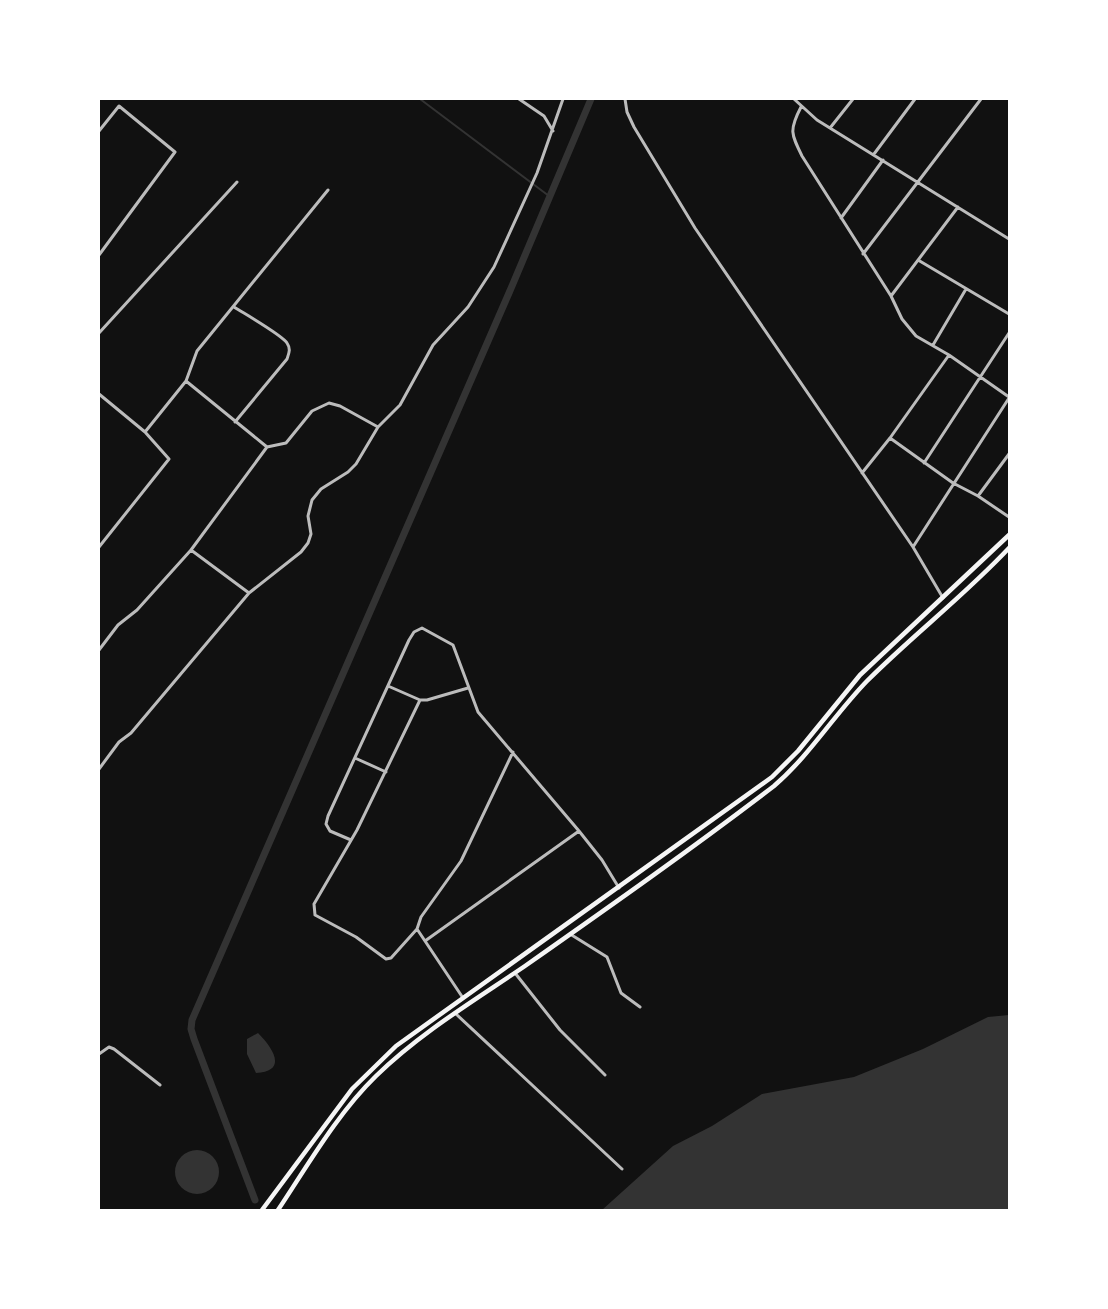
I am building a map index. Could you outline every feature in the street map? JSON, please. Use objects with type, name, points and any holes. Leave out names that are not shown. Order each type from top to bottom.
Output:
[{"type":"main road","points":[[262,1210],[365,1075],[396,1046],[772,777],[798,751],[835,703],[860,675],[1009,535]]},
{"type":"main road","points":[[278,1210],[358,1096],[400,1055],[774,786],[804,758],[854,695],[889,659],[1009,548]]},
{"type":"street","points":[[519,99],[544,116],[553,131]]},
{"type":"street","points":[[99,769],[249,594],[301,552],[308,544],[311,534],[308,516],[312,500],[321,489],[348,472],[356,464],[378,427],[400,404],[428,352],[468,307],[484,284],[527,196],[553,131],[563,99]]},
{"type":"street","points":[[625,99],[627,112],[634,128],[695,228],[913,547],[943,598]]},
{"type":"street","points":[[794,99],[799,106],[830,128],[1009,239]]},
{"type":"street","points":[[830,128],[853,99]]},
{"type":"street","points":[[874,154],[915,99]]},
{"type":"street","points":[[863,254],[981,99]]},
{"type":"street","points":[[99,131],[119,106],[175,152],[99,255]]},
{"type":"street","points":[[799,106],[792,123],[793,138],[908,326],[916,336],[949,355],[1009,398],[913,547]]},
{"type":"street","points":[[841,218],[883,160]]},
{"type":"street","points":[[99,333],[237,182]]},
{"type":"street","points":[[145,432],[186,382],[197,351],[328,190]]},
{"type":"street","points":[[891,296],[958,207]]},
{"type":"street","points":[[918,260],[1009,314]]},
{"type":"street","points":[[934,345],[966,289]]},
{"type":"street","points":[[234,307],[280,336],[288,345],[289,351],[287,358],[235,422]]},
{"type":"street","points":[[924,463],[1009,333]]},
{"type":"street","points":[[862,473],[890,438],[949,355]]},
{"type":"street","points":[[186,382],[267,447]]},
{"type":"street","points":[[99,394],[145,432],[169,459],[99,547]]},
{"type":"street","points":[[99,650],[118,626],[137,610],[191,550],[267,447],[286,443],[312,411],[329,403],[340,406],[378,427]]},
{"type":"street","points":[[890,438],[953,483],[978,496],[1009,517]]},
{"type":"street","points":[[978,496],[1009,454]]},
{"type":"street","points":[[191,550],[249,594]]},
{"type":"street","points":[[351,840],[330,831],[326,824],[328,816],[409,640],[414,632],[422,628],[453,645],[478,712],[602,860],[619,888]]},
{"type":"street","points":[[388,686],[420,700],[442,697],[468,688]]},
{"type":"street","points":[[420,700],[351,840],[314,904],[315,915],[356,937],[386,959],[391,958],[417,928],[421,917],[470,846],[513,752]]},
{"type":"street","points":[[355,758],[386,772]]},
{"type":"street","points":[[425,942],[578,831]]},
{"type":"street","points":[[417,928],[463,998]]},
{"type":"street","points":[[570,934],[607,957],[616,976],[621,993],[640,1007]]},
{"type":"street","points":[[515,973],[560,1030],[605,1075]]},
{"type":"street","points":[[456,1014],[622,1169]]},
{"type":"street","points":[[99,1054],[109,1047],[114,1049],[160,1084]]},
{"type":"shaded area","points":[[1009,1015],[1009,1210],[602,1210],[673,1146],[712,1126],[762,1094],[854,1077],[923,1049],[988,1017]]},
{"type":"shaded area","points":[[258,1033],[272,1051],[275,1063],[272,1068],[256,1073],[247,1054],[247,1039]]},
{"type":"shaded area","points":[[197,1150],[209,1154],[215,1160],[219,1172],[215,1184],[209,1190],[197,1194],[185,1190],[179,1184],[175,1172],[179,1160],[185,1154]]},
{"type":"waterway","points":[[420,99],[549,196]]},
{"type":"waterway","points":[[255,1200],[194,1039],[191,1029],[192,1020],[509,293],[591,99]]}]
